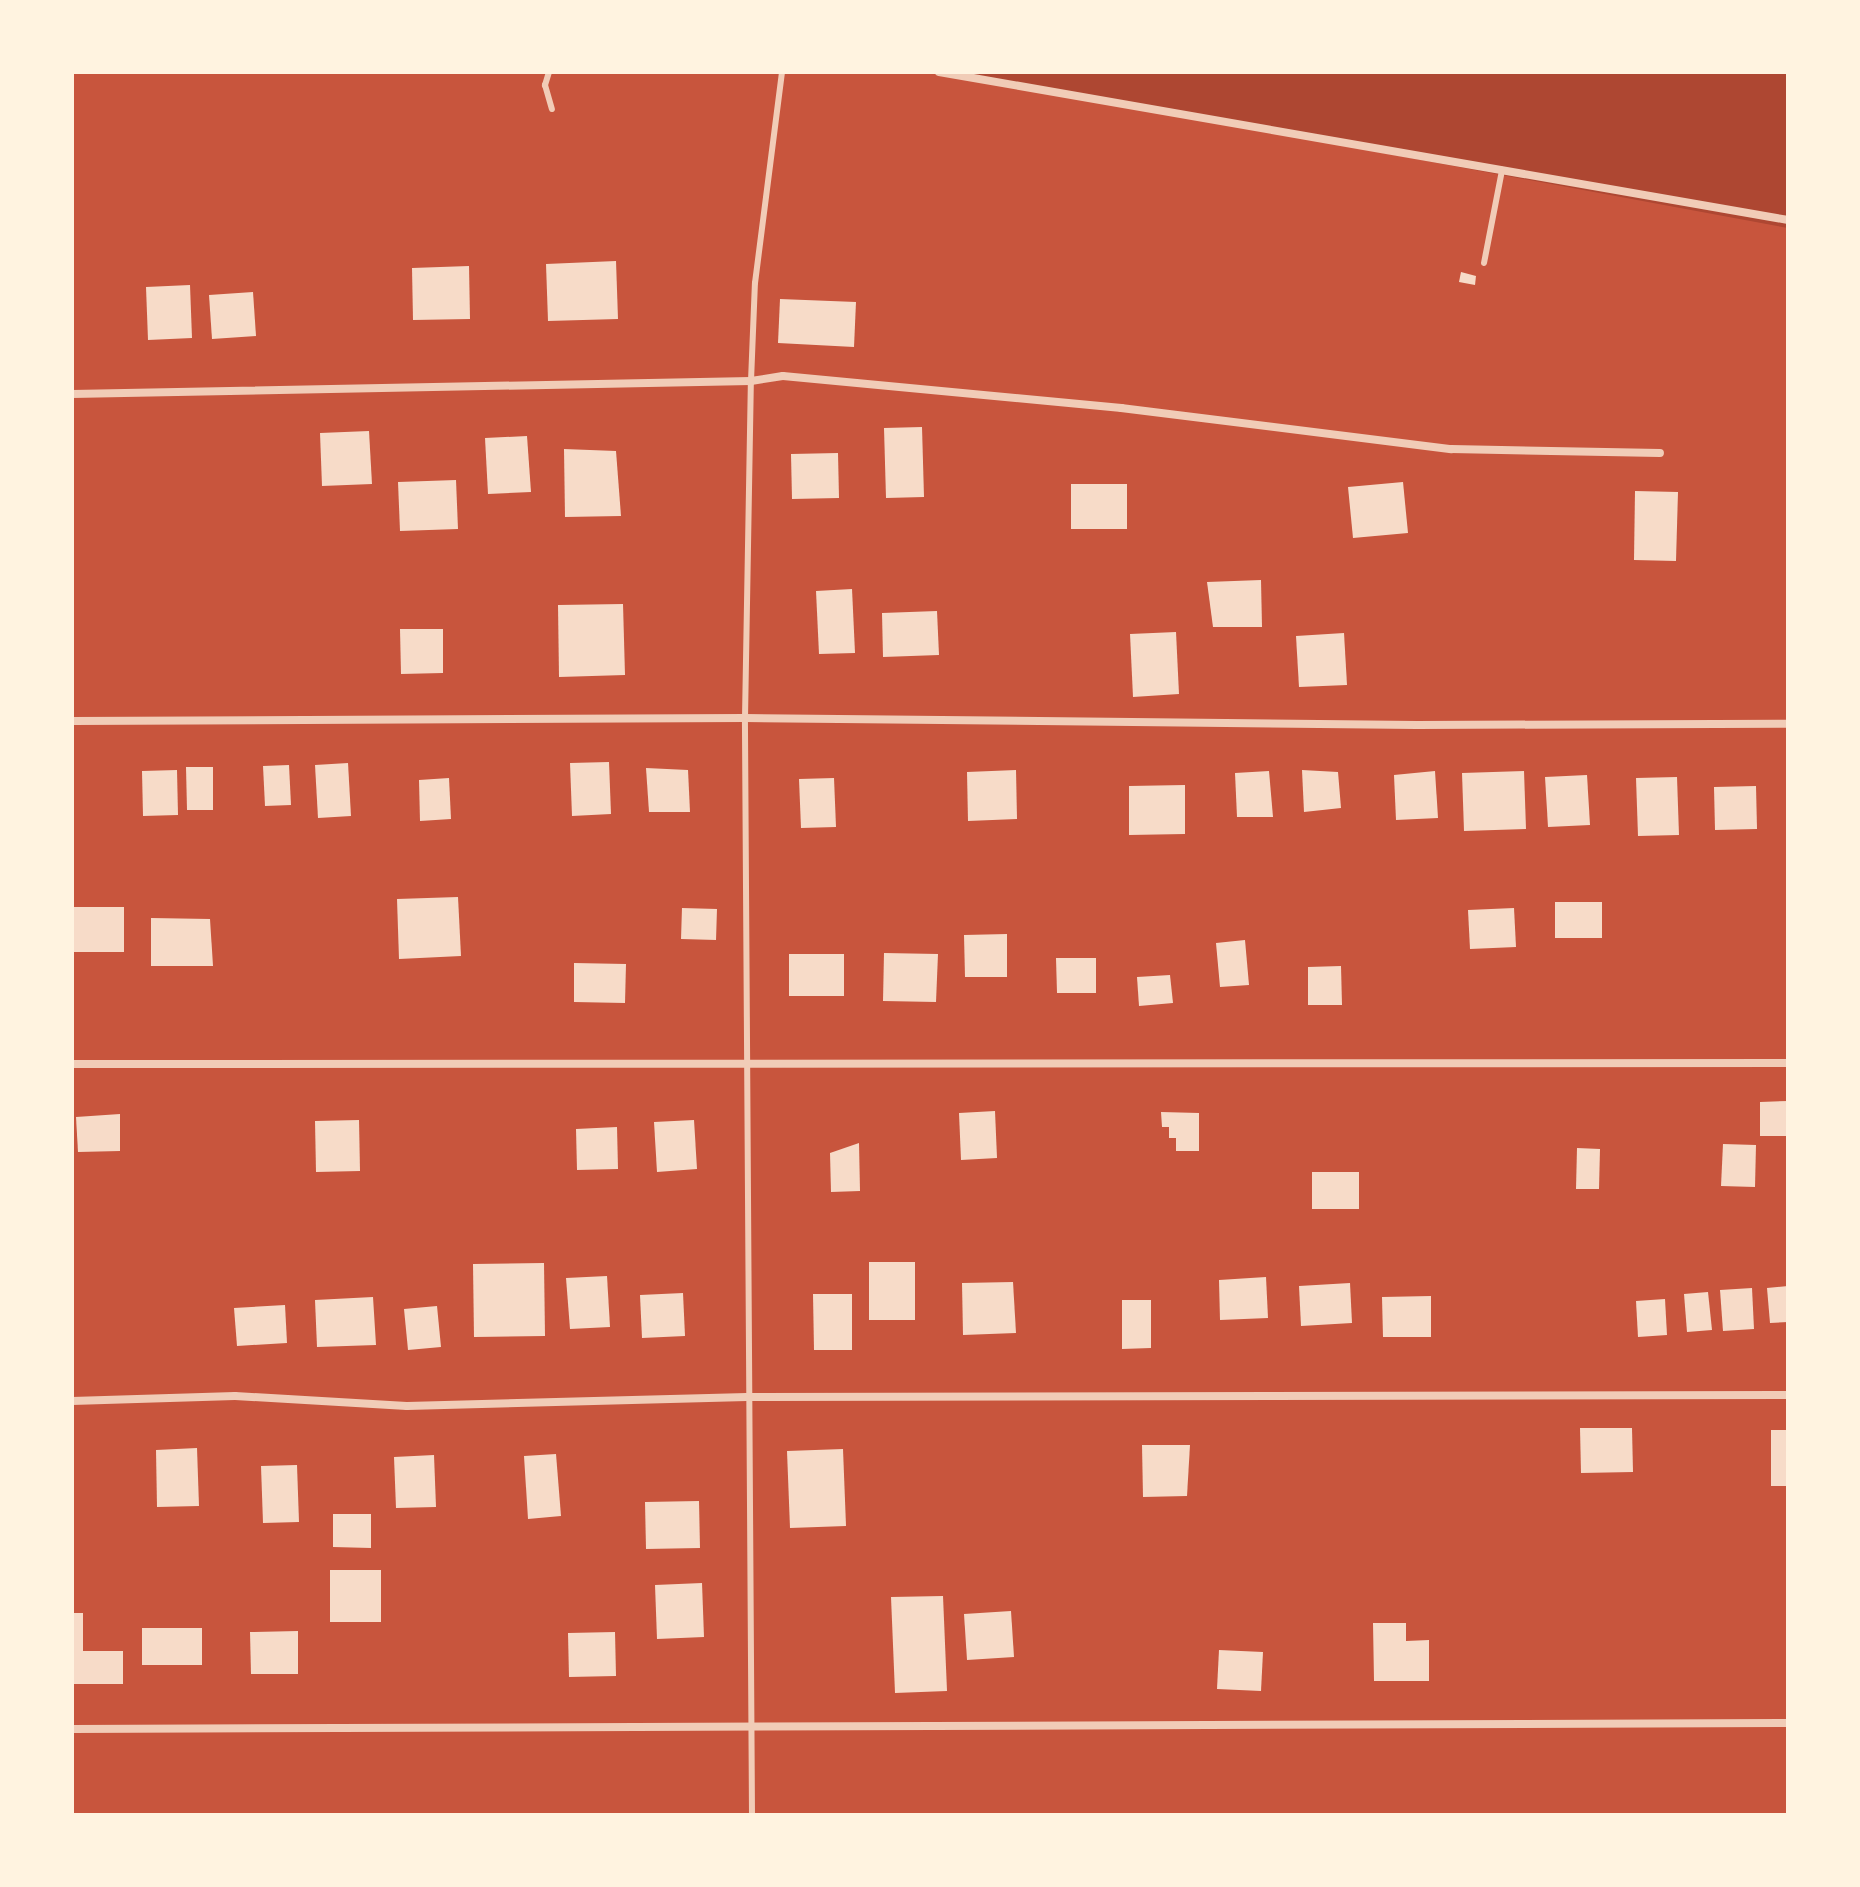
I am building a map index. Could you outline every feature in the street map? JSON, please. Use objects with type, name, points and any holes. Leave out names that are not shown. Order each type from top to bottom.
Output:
[{"type":"street","points":[[939,72],[1788,220]]},
{"type":"street","points":[[72,394],[751,381],[783,376],[1105,407],[1451,449],[1660,453]]},
{"type":"street","points":[[72,721],[745,718],[1417,725],[1788,724]]},
{"type":"street","points":[[72,1064],[746,1061],[1788,1063]]},
{"type":"street","points":[[72,1401],[235,1396],[407,1406],[747,1397],[1788,1395]]},
{"type":"street","points":[[72,1729],[1788,1723]]},
{"type":"lane","points":[[549,72],[545,85],[552,109]]},
{"type":"lane","points":[[752,1815],[745,718],[755,283],[782,72]]},
{"type":"lane","points":[[1484,263],[1502,170]]},
{"type":"shaded area","points":[[947,72],[1788,72],[1788,228]]},
{"type":"building","points":[[616,261],[618,319],[548,321],[546,264]]},
{"type":"building","points":[[469,266],[470,319],[413,320],[412,268]]},
{"type":"building","points":[[1461,272],[1476,276],[1475,285],[1459,282]]},
{"type":"building","points":[[190,285],[192,338],[148,340],[146,287]]},
{"type":"building","points":[[253,292],[256,336],[212,339],[209,295]]},
{"type":"building","points":[[780,299],[856,302],[854,347],[778,343]]},
{"type":"building","points":[[922,427],[924,497],[886,498],[884,428]]},
{"type":"building","points":[[369,431],[372,484],[322,486],[320,433]]},
{"type":"building","points":[[527,436],[531,492],[488,494],[485,438]]},
{"type":"building","points":[[564,449],[616,451],[621,516],[565,517]]},
{"type":"building","points":[[838,453],[839,498],[792,499],[791,454]]},
{"type":"building","points":[[456,480],[458,529],[400,531],[398,482]]},
{"type":"building","points":[[1403,482],[1408,533],[1353,538],[1348,487]]},
{"type":"building","points":[[1071,484],[1127,484],[1127,529],[1071,529]]},
{"type":"building","points":[[1635,491],[1678,492],[1676,561],[1634,560]]},
{"type":"building","points":[[1261,580],[1262,627],[1213,627],[1207,582]]},
{"type":"building","points":[[852,589],[855,653],[819,654],[816,591]]},
{"type":"building","points":[[623,604],[625,675],[559,677],[558,605]]},
{"type":"building","points":[[937,611],[939,655],[883,657],[882,613]]},
{"type":"building","points":[[400,629],[443,629],[443,673],[401,674]]},
{"type":"building","points":[[1176,632],[1179,694],[1133,697],[1130,634]]},
{"type":"building","points":[[1344,633],[1347,685],[1299,687],[1296,636]]},
{"type":"building","points":[[609,762],[611,814],[572,816],[570,763]]},
{"type":"building","points":[[348,763],[351,816],[318,818],[315,765]]},
{"type":"building","points":[[289,765],[291,805],[265,806],[263,766]]},
{"type":"building","points":[[186,767],[213,767],[213,810],[187,810]]},
{"type":"building","points":[[646,768],[688,770],[690,812],[649,812]]},
{"type":"building","points":[[177,770],[178,815],[143,816],[142,771]]},
{"type":"building","points":[[1016,770],[1017,819],[968,821],[967,772]]},
{"type":"building","points":[[1302,770],[1338,772],[1341,808],[1304,812]]},
{"type":"building","points":[[1269,771],[1273,817],[1237,817],[1235,773]]},
{"type":"building","points":[[1435,771],[1438,818],[1396,820],[1394,775]]},
{"type":"building","points":[[1524,771],[1526,829],[1464,831],[1462,773]]},
{"type":"building","points":[[1587,775],[1590,825],[1548,827],[1545,777]]},
{"type":"building","points":[[1677,777],[1679,835],[1638,836],[1636,778]]},
{"type":"building","points":[[449,778],[451,819],[420,821],[419,780]]},
{"type":"building","points":[[834,778],[836,827],[801,828],[799,779]]},
{"type":"building","points":[[1185,785],[1185,834],[1129,835],[1129,786]]},
{"type":"building","points":[[1756,786],[1757,829],[1715,830],[1714,787]]},
{"type":"building","points":[[458,897],[461,956],[399,959],[397,899]]},
{"type":"building","points":[[1555,902],[1602,902],[1602,938],[1555,938]]},
{"type":"building","points":[[72,907],[124,907],[124,952],[72,952]]},
{"type":"building","points":[[682,908],[717,909],[716,940],[681,939]]},
{"type":"building","points":[[1514,908],[1516,947],[1470,949],[1468,910]]},
{"type":"building","points":[[151,918],[210,919],[213,966],[151,966]]},
{"type":"building","points":[[1007,934],[1007,977],[965,977],[964,935]]},
{"type":"building","points":[[1245,940],[1249,985],[1220,987],[1216,943]]},
{"type":"building","points":[[884,953],[938,954],[936,1002],[883,1001]]},
{"type":"building","points":[[789,954],[844,954],[844,996],[789,996]]},
{"type":"building","points":[[1056,958],[1096,958],[1096,993],[1057,993]]},
{"type":"building","points":[[574,963],[626,964],[625,1003],[574,1002]]},
{"type":"building","points":[[1341,966],[1342,1005],[1308,1005],[1308,967]]},
{"type":"building","points":[[1170,975],[1173,1003],[1139,1006],[1137,977]]},
{"type":"building","points":[[1788,1101],[1788,1136],[1760,1136],[1760,1102]]},
{"type":"building","points":[[995,1111],[997,1158],[961,1160],[959,1113]]},
{"type":"building","points":[[1161,1112],[1199,1113],[1199,1151],[1176,1151],[1176,1138],[1169,1138],[1169,1127],[1162,1127]]},
{"type":"building","points":[[120,1114],[120,1151],[78,1152],[76,1117]]},
{"type":"building","points":[[359,1120],[360,1171],[316,1172],[315,1121]]},
{"type":"building","points":[[694,1120],[697,1169],[657,1172],[654,1122]]},
{"type":"building","points":[[617,1127],[618,1169],[577,1170],[576,1129]]},
{"type":"building","points":[[859,1143],[860,1191],[831,1192],[830,1153]]},
{"type":"building","points":[[1723,1144],[1756,1145],[1755,1187],[1721,1186]]},
{"type":"building","points":[[1577,1148],[1600,1149],[1599,1189],[1576,1189]]},
{"type":"building","points":[[1312,1172],[1359,1172],[1359,1209],[1312,1209]]},
{"type":"building","points":[[869,1262],[915,1262],[915,1320],[869,1320]]},
{"type":"building","points":[[544,1263],[545,1336],[474,1337],[473,1264]]},
{"type":"building","points":[[607,1276],[610,1327],[570,1329],[566,1278]]},
{"type":"building","points":[[1266,1277],[1268,1318],[1220,1320],[1219,1280]]},
{"type":"building","points":[[1013,1282],[1016,1333],[963,1335],[962,1283]]},
{"type":"building","points":[[1350,1283],[1352,1323],[1301,1326],[1299,1286]]},
{"type":"building","points":[[1788,1286],[1788,1322],[1770,1323],[1767,1288]]},
{"type":"building","points":[[1752,1288],[1754,1329],[1723,1331],[1720,1290]]},
{"type":"building","points":[[1708,1292],[1712,1330],[1687,1332],[1684,1294]]},
{"type":"building","points":[[683,1293],[685,1336],[642,1338],[640,1295]]},
{"type":"building","points":[[813,1294],[852,1294],[852,1350],[814,1350]]},
{"type":"building","points":[[1431,1296],[1431,1337],[1383,1337],[1382,1297]]},
{"type":"building","points":[[373,1297],[376,1345],[317,1347],[315,1300]]},
{"type":"building","points":[[1665,1299],[1667,1335],[1638,1337],[1636,1301]]},
{"type":"building","points":[[1122,1300],[1151,1300],[1151,1348],[1122,1349]]},
{"type":"building","points":[[285,1305],[287,1343],[237,1346],[234,1308]]},
{"type":"building","points":[[437,1306],[441,1347],[408,1350],[404,1309]]},
{"type":"building","points":[[1580,1428],[1632,1428],[1633,1472],[1581,1473]]},
{"type":"building","points":[[1771,1430],[1788,1430],[1788,1486],[1771,1486]]},
{"type":"building","points":[[1142,1445],[1190,1445],[1187,1496],[1143,1497]]},
{"type":"building","points":[[197,1448],[199,1506],[157,1507],[156,1450]]},
{"type":"building","points":[[843,1449],[846,1526],[790,1528],[787,1451]]},
{"type":"building","points":[[556,1454],[561,1516],[528,1519],[524,1456]]},
{"type":"building","points":[[434,1455],[436,1507],[396,1508],[394,1457]]},
{"type":"building","points":[[297,1465],[299,1522],[263,1523],[261,1466]]},
{"type":"building","points":[[699,1501],[700,1548],[646,1549],[645,1502]]},
{"type":"building","points":[[333,1514],[371,1514],[371,1548],[333,1547]]},
{"type":"building","points":[[330,1570],[381,1570],[381,1622],[330,1622]]},
{"type":"building","points":[[702,1583],[704,1637],[657,1639],[655,1585]]},
{"type":"building","points":[[943,1596],[947,1691],[895,1693],[891,1597]]},
{"type":"building","points":[[1011,1611],[1014,1657],[967,1660],[964,1614]]},
{"type":"building","points":[[72,1613],[83,1613],[83,1651],[123,1651],[123,1684],[72,1684]]},
{"type":"building","points":[[1373,1623],[1406,1623],[1406,1641],[1429,1640],[1429,1681],[1374,1681]]},
{"type":"building","points":[[142,1628],[202,1628],[202,1665],[142,1665]]},
{"type":"building","points":[[298,1631],[298,1674],[251,1674],[250,1632]]},
{"type":"building","points":[[615,1632],[616,1676],[569,1677],[568,1633]]},
{"type":"building","points":[[1219,1650],[1263,1652],[1261,1691],[1217,1689]]}]
